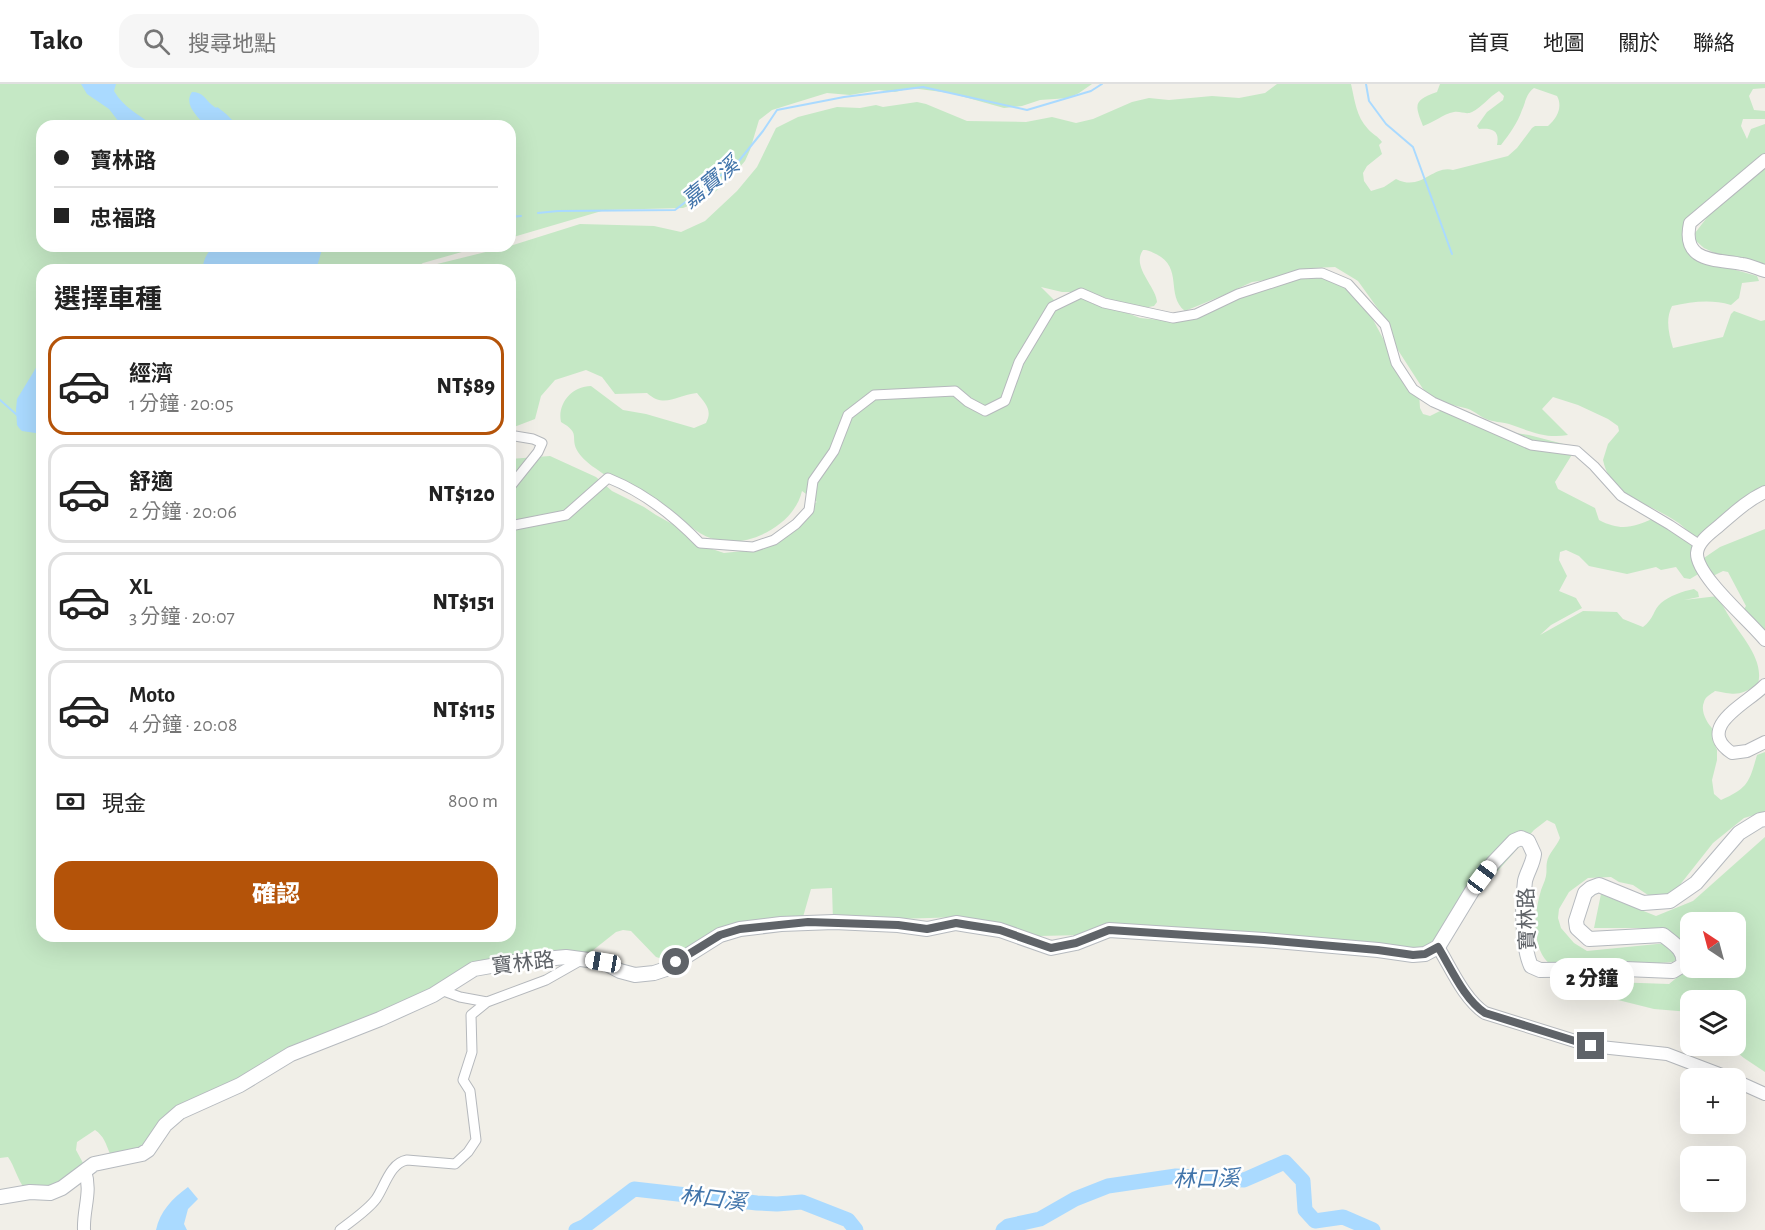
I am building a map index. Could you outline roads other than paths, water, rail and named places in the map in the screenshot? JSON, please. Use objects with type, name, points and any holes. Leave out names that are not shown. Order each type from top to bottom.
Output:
[{"type":"main road","name":"寶林路","points":[[0,1197],[30,1192],[50,1193],[62,1188],[94,1164],[142,1154],[148,1150],[165,1125],[180,1112],[240,1085],[291,1054],[380,1019],[441,990],[474,969],[566,957],[603,962],[620,971],[635,975],[654,973],[666,969],[720,935],[740,929],[808,922],[898,925],[927,929],[956,923],[1000,930],[1051,948],[1076,943],[1109,930],[1264,940],[1413,955],[1425,954],[1438,947],[1472,891],[1493,863],[1514,841],[1521,837],[1528,841],[1534,854],[1525,881],[1524,894],[1524,945],[1531,966],[1540,970],[1677,970],[1684,961],[1682,952],[1663,935],[1589,939],[1577,928],[1576,921],[1585,893],[1599,885],[1643,903],[1670,901],[1696,883],[1739,833],[1765,819]]},
{"type":"street","points":[[1765,160],[1690,223],[1689,237],[1690,247],[1706,258],[1743,264],[1765,271]]},
{"type":"street","points":[[516,525],[566,514],[608,478],[624,484],[677,520],[700,543],[753,547],[774,540],[796,524],[809,510],[813,482],[834,451],[848,415],[874,394],[955,391],[968,402],[985,411],[1005,401],[1019,362],[1052,307],[1081,293],[1104,303],[1173,318],[1196,314],[1238,294],[1300,274],[1322,273],[1348,284],[1385,325],[1396,363],[1413,388],[1433,402],[1531,444],[1577,451],[1621,496],[1700,545]]},
{"type":"street","points":[[516,436],[542,443],[538,452],[516,480]]},
{"type":"street","points":[[1765,492],[1749,500],[1700,545],[1697,554],[1704,573],[1765,640]]},
{"type":"street","points":[[1765,685],[1725,718],[1720,727],[1719,737],[1725,748],[1732,753],[1747,751],[1765,742]]},
{"type":"street","points":[[1438,947],[1470,999],[1477,1008],[1485,1013],[1591,1046],[1666,1054],[1703,1068]]},
{"type":"street","points":[[340,1230],[374,1201],[400,1161],[455,1164],[476,1140],[470,1091],[462,1080],[472,1052],[471,1015],[486,1002],[546,980],[584,959]]},
{"type":"street","points":[[441,990],[460,998],[486,1002]]},
{"type":"street","points":[[1746,1085],[1765,1094]]},
{"type":"street","points":[[84,1230],[89,1192],[89,1182],[85,1171]]},
{"type":"water","points":[[81,84],[116,84],[114,91],[122,102],[145,120],[117,120],[109,109],[87,94]]},
{"type":"water","points":[[192,92],[196,92],[232,120],[200,120],[190,106]]},
{"type":"water","points":[[209,252],[321,252],[318,264],[204,264]]},
{"type":"water","points":[[36,368],[36,433],[22,431],[17,425],[17,399]]},
{"type":"water","points":[[188,1187],[198,1199],[188,1209],[184,1224],[187,1230],[156,1230],[160,1217],[168,1206]]},
{"type":"waterway","name":"嘉寶溪","points":[[538,213],[675,210],[738,162],[777,110],[844,97],[923,87],[1027,110],[1091,91],[1102,84]]},
{"type":"waterway","points":[[1366,84],[1369,101],[1386,124],[1413,147],[1452,254]]},
{"type":"waterway","name":"嘉寶溪","points":[[516,216],[521,216]]},
{"type":"waterway","name":"嘉寶溪","points":[[0,400],[17,415]]},
{"type":"waterway","name":"林口溪","points":[[1003,1230],[1008,1226],[1040,1219],[1075,1199],[1108,1186],[1176,1176],[1244,1180],[1285,1162],[1303,1181],[1305,1210],[1315,1221],[1343,1217],[1373,1230]]},
{"type":"waterway","name":"林口溪","points":[[576,1230],[585,1226],[634,1189],[757,1203],[802,1202],[848,1220],[856,1230]]},
{"type":"waterway","name":"林口溪","points":[[585,1226],[588,1230]]}]
